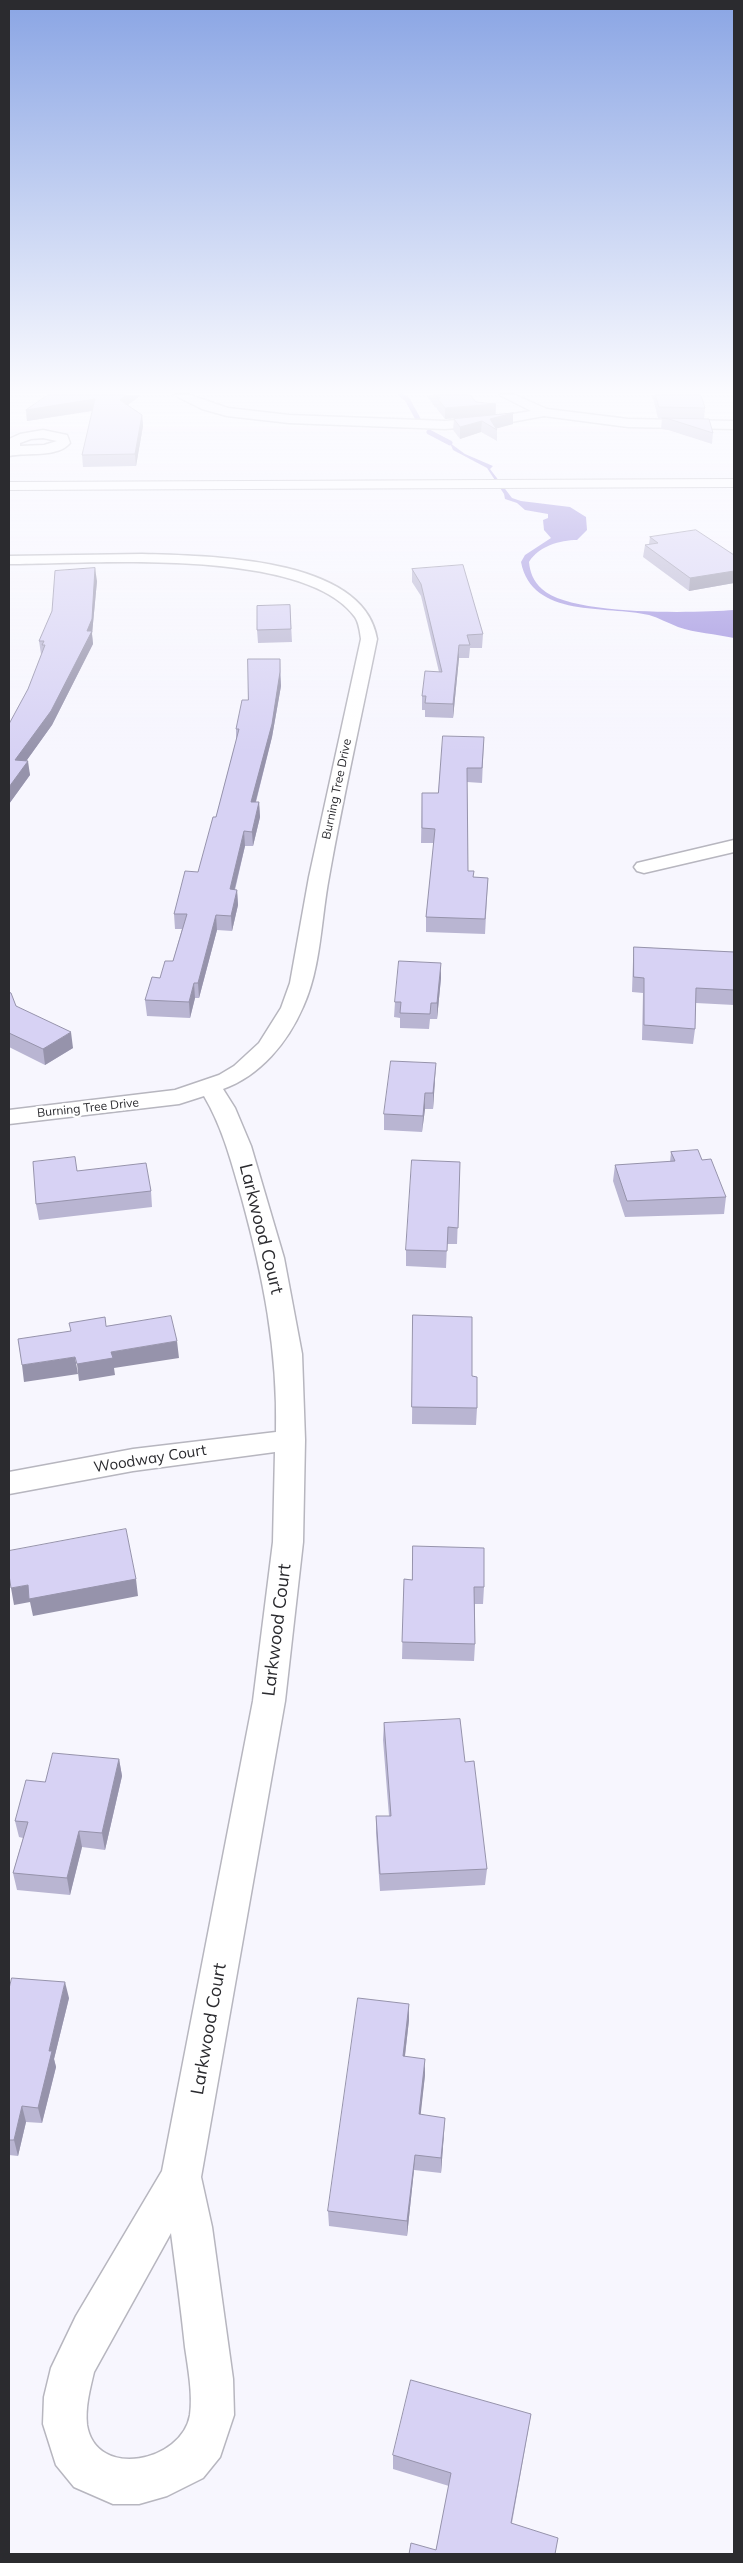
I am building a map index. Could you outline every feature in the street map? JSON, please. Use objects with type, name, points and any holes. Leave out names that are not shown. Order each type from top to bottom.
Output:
[{"type":"street","name":"Burning Tree Drive","points":[[9,560],[189,559],[271,569],[305,578],[328,589],[355,606],[366,624],[368,648],[319,877],[300,983],[292,1008],[268,1047],[242,1071],[211,1088],[180,1097],[9,1117]]},
{"type":"street","points":[[644,867],[734,846]]},
{"type":"street","name":"Larkwood Court","points":[[181,2177],[191,2227],[210,2369],[212,2415],[204,2441],[187,2462],[167,2473],[139,2481],[113,2481],[90,2471],[72,2449],[65,2424],[66,2397],[73,2368],[91,2331],[181,2177],[269,1701],[288,1542],[291,1440],[288,1354],[271,1258],[239,1146],[223,1108],[211,1088]]},
{"type":"street","name":"Woodway Court","points":[[9,1483],[133,1460],[291,1440]]},
{"type":"shaded area","points":[[548,515],[582,515],[586,517],[587,530],[577,540],[550,545],[533,556],[529,562],[530,569],[536,583],[542,589],[557,598],[578,604],[605,608],[663,612],[734,610],[734,638],[685,629],[649,615],[573,606],[555,601],[540,593],[528,580],[521,562],[525,555],[551,538],[544,530],[543,520],[548,518]]},
{"type":"building","points":[[696,530],[734,555],[734,571],[690,578],[645,545],[658,543],[650,537]]},
{"type":"building","points":[[463,565],[483,634],[467,635],[470,645],[459,645],[453,704],[425,703],[426,696],[422,696],[425,671],[442,672],[421,584],[412,569]]},
{"type":"building","points":[[95,568],[92,619],[87,631],[92,631],[51,711],[15,760],[28,761],[9,787],[9,724],[28,689],[45,645],[42,645],[44,641],[39,641],[52,611],[55,571]]},
{"type":"building","points":[[290,605],[291,629],[257,630],[257,606]]},
{"type":"building","points":[[248,659],[280,659],[280,672],[272,724],[251,802],[259,802],[252,832],[244,831],[230,889],[237,890],[231,916],[216,915],[198,983],[194,983],[189,1002],[145,1000],[152,977],[160,978],[165,961],[173,961],[187,914],[174,914],[185,871],[198,872],[213,817],[216,817],[239,729],[236,729],[242,700],[248,700]]},
{"type":"building","points":[[443,736],[484,737],[482,768],[467,768],[468,871],[474,871],[473,877],[488,878],[485,919],[426,917],[435,829],[422,828],[422,793],[438,793]]},
{"type":"building","points":[[634,947],[734,952],[734,990],[696,988],[695,1029],[644,1025],[644,978],[634,977]]},
{"type":"building","points":[[399,961],[441,963],[437,1003],[431,1003],[430,1014],[400,1013],[401,1002],[395,1002]]},
{"type":"building","points":[[9,992],[16,1006],[71,1032],[43,1049],[9,1033]]},
{"type":"building","points":[[391,1061],[436,1063],[433,1093],[425,1093],[423,1116],[384,1114]]},
{"type":"building","points":[[698,1150],[702,1160],[711,1159],[726,1197],[627,1201],[615,1165],[675,1161],[671,1152]]},
{"type":"building","points":[[75,1157],[77,1171],[146,1163],[151,1191],[36,1204],[33,1162]]},
{"type":"building","points":[[412,1160],[460,1162],[458,1228],[448,1227],[447,1251],[406,1250]]},
{"type":"building","points":[[413,1315],[472,1317],[472,1376],[477,1377],[477,1408],[412,1407]]},
{"type":"building","points":[[171,1316],[177,1341],[111,1352],[113,1358],[77,1364],[75,1357],[22,1365],[18,1339],[71,1331],[69,1323],[105,1317],[106,1326]]},
{"type":"building","points":[[126,1529],[136,1579],[29,1599],[28,1585],[11,1588],[9,1551]]},
{"type":"building","points":[[413,1546],[484,1548],[484,1587],[474,1587],[475,1644],[402,1642],[404,1579],[412,1580]]},
{"type":"building","points":[[460,1719],[465,1762],[474,1761],[487,1869],[380,1874],[376,1816],[391,1816],[384,1723]]},
{"type":"building","points":[[53,1753],[119,1759],[102,1833],[79,1831],[67,1878],[13,1873],[28,1822],[15,1821],[26,1780],[45,1782]]},
{"type":"building","points":[[12,1978],[65,1982],[49,2051],[52,2051],[38,2108],[22,2106],[14,2140],[9,2140],[9,1989]]},
{"type":"building","points":[[358,1998],[409,2004],[403,2056],[425,2059],[419,2114],[445,2118],[441,2158],[415,2155],[407,2221],[328,2211]]},
{"type":"building","points":[[411,2380],[531,2414],[511,2523],[558,2538],[555,2554],[409,2554],[411,2543],[436,2550],[451,2473],[393,2455]]}]
